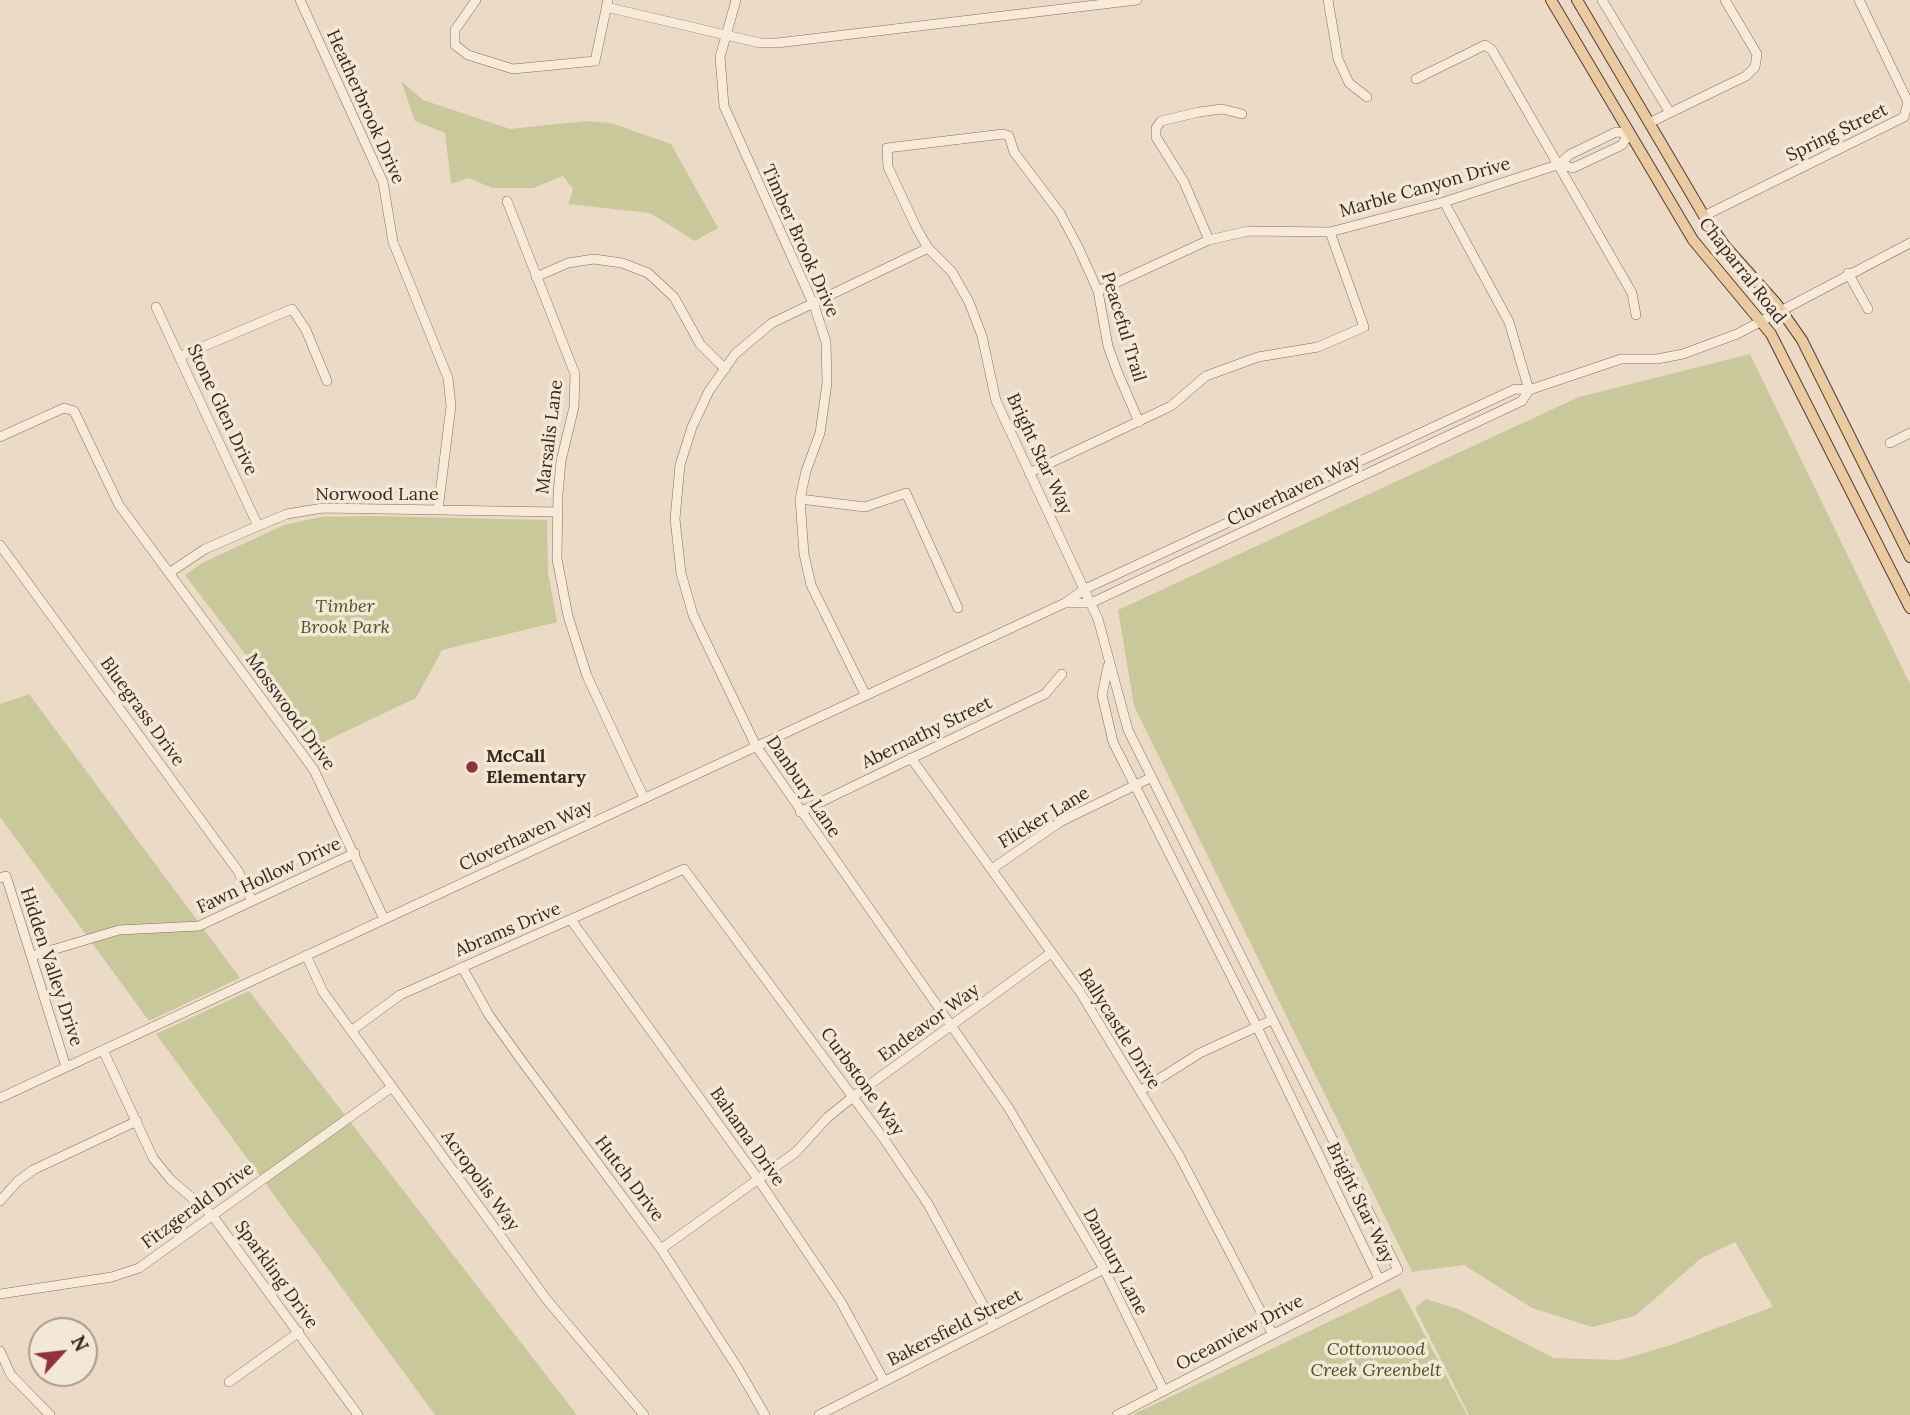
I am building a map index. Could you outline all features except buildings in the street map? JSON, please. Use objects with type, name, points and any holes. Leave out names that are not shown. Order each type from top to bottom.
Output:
[{"type":"main road","name":"Chaparral Road","points":[[1551,0],[1698,248],[1761,320],[1792,374],[1910,608]]},
{"type":"main road","name":"Chaparral Road","points":[[1577,0],[1704,216],[1781,309],[1802,340],[1910,557]]},
{"type":"main road","points":[[1629,133],[1649,123]]},
{"type":"street","name":"Heatherbrook Drive","points":[[300,0],[383,182],[393,242],[446,370],[451,406],[438,510]]},
{"type":"street","points":[[476,0],[455,30],[454,45],[468,55],[513,69],[595,61],[607,3],[724,35],[778,43],[1084,3],[1137,0]]},
{"type":"street","name":"Timber Brook Drive","points":[[736,0],[724,35],[719,80],[724,106],[814,304],[826,342],[827,383],[820,433],[806,471],[800,499],[804,554],[811,585],[865,694]]},
{"type":"street","points":[[1328,0],[1338,59],[1349,83],[1367,97]]},
{"type":"street","points":[[1602,0],[1670,113]]},
{"type":"street","points":[[1649,123],[1746,76],[1755,67],[1756,54],[1725,0]]},
{"type":"street","name":"Spring Street","points":[[1704,216],[1900,120],[1907,113],[1906,97],[1858,0]]},
{"type":"street","points":[[1416,79],[1485,46],[1492,50],[1632,293],[1636,315]]},
{"type":"street","points":[[1209,240],[1184,182],[1156,137],[1156,128],[1161,121],[1199,111],[1222,109],[1242,114]]},
{"type":"street","name":"Marble Canyon Drive","points":[[1098,291],[1209,240],[1248,231],[1330,232],[1444,202],[1560,164],[1569,155],[1614,133],[1629,133]]},
{"type":"street","name":"Peaceful Trail","points":[[887,148],[1003,134],[1009,136],[1021,162],[1060,213],[1098,291],[1108,346],[1139,422]]},
{"type":"street","name":"Bright Star Way","points":[[887,148],[888,167],[928,248],[952,272],[969,302],[982,335],[996,401],[1091,603],[1128,730],[1398,1270],[1379,1279],[1257,1027],[1133,786],[1113,741],[1102,695],[1108,665]]},
{"type":"street","name":"Marsalis Lane","points":[[507,201],[575,374],[574,407],[561,461],[557,559],[576,645],[644,799]]},
{"type":"street","points":[[1444,202],[1509,322],[1529,390]]},
{"type":"street","points":[[1029,473],[1171,406],[1206,376],[1258,357],[1318,347],[1364,327],[1330,232]]},
{"type":"street","name":"Cloverhaven Way","points":[[0,1098],[1065,603],[1085,589],[1515,389],[1529,390],[1598,365],[1683,354],[1737,334],[1848,273],[1910,243]]},
{"type":"street","name":"Danbury Lane","points":[[928,248],[759,331],[725,369],[709,391],[692,427],[681,464],[676,546],[692,615],[756,746],[1008,1107],[1104,1269],[1164,1391]]},
{"type":"street","points":[[536,277],[568,263],[594,259],[622,263],[648,273],[674,297],[700,344],[725,369]]},
{"type":"street","points":[[1848,273],[1868,309]]},
{"type":"street","name":"Stone Glen Drive","points":[[156,307],[258,526]]},
{"type":"street","points":[[180,356],[292,309],[306,330],[327,381]]},
{"type":"street","name":"Cloverhaven Way","points":[[1065,603],[1091,603],[1522,401],[1529,390]]},
{"type":"street","name":"Mosswood Drive","points":[[0,437],[64,408],[74,411],[118,505],[314,769],[384,919]]},
{"type":"street","points":[[1890,443],[1910,433]]},
{"type":"street","points":[[800,499],[865,507],[906,493],[958,608]]},
{"type":"street","name":"Norwood Lane","points":[[169,573],[205,549],[258,526],[287,514],[323,508],[557,512]]},
{"type":"street","name":"Bluegrass Drive","points":[[0,545],[239,871],[252,901]]},
{"type":"street","name":"Abernathy Street","points":[[800,812],[1045,694],[1062,674]]},
{"type":"street","name":"Ballycastle Drive","points":[[911,758],[1080,992],[1179,1155],[1272,1334]]},
{"type":"street","name":"Flicker Lane","points":[[992,869],[1060,822],[1150,778]]},
{"type":"street","name":"Fawn Hollow Drive","points":[[32,956],[119,930],[189,928],[355,853]]},
{"type":"street","name":"Abrams Drive","points":[[351,1031],[400,995],[684,869]]},
{"type":"street","name":"Curbstone Way","points":[[684,869],[854,1096],[928,1204],[994,1325]]},
{"type":"street","name":"Hidden Valley Drive","points":[[3,877],[32,956],[66,1067]]},
{"type":"street","name":"Bahama Drive","points":[[571,920],[758,1179],[841,1302],[884,1381]]},
{"type":"street","name":"Endeavor Way","points":[[662,1249],[796,1152],[828,1118],[854,1096],[1051,953]]},
{"type":"street","name":"Acropolis Way","points":[[306,956],[323,992],[547,1300],[645,1415]]},
{"type":"street","name":"Hutch Drive","points":[[462,967],[489,1014],[662,1249],[740,1370],[765,1415]]},
{"type":"street","points":[[1140,1091],[1200,1053],[1272,1020]]},
{"type":"street","name":"Sparkling Drive","points":[[103,1050],[153,1158],[171,1181],[212,1215],[358,1415]]},
{"type":"street","name":"Fitzgerald Drive","points":[[0,1294],[112,1277],[139,1268],[392,1087]]},
{"type":"street","points":[[0,1201],[18,1181],[33,1170],[138,1121]]},
{"type":"street","name":"Bakersfield Street","points":[[820,1415],[1104,1269]]},
{"type":"street","name":"Oceanview Drive","points":[[1117,1415],[1379,1279]]},
{"type":"street","points":[[229,1382],[299,1332]]},
{"type":"street","points":[[0,1351],[11,1374],[50,1415]]},
{"type":"green space","points":[[401,81],[423,100],[510,129],[586,121],[611,123],[671,144],[718,228],[695,241],[650,213],[568,204],[573,189],[563,176],[533,188],[492,188],[469,178],[451,184],[445,133],[415,121]]},
{"type":"green space","points":[[1750,354],[1910,684],[1910,1415],[1469,1415],[1415,1308],[1426,1299],[1458,1309],[1554,1358],[1620,1360],[1671,1345],[1773,1307],[1735,1242],[1700,1259],[1635,1316],[1592,1327],[1532,1308],[1464,1265],[1412,1272],[1134,706],[1118,610],[1579,397]]},
{"type":"green space","name":"Timber Brook Park","points":[[321,517],[547,520],[548,572],[557,622],[442,650],[416,698],[315,746],[185,575],[202,563],[284,525]]},
{"type":"green space","points":[[29,694],[240,978],[149,1021],[0,817],[0,704]]},
{"type":"green space","points":[[249,991],[577,1415],[435,1415],[156,1034]]},
{"type":"green space","name":"Cottonwood Creek Greenbelt","points":[[1400,1288],[1467,1415],[1132,1415]]},
{"type":"place","name":"McCall Elementary","points":[[472,767]]}]
